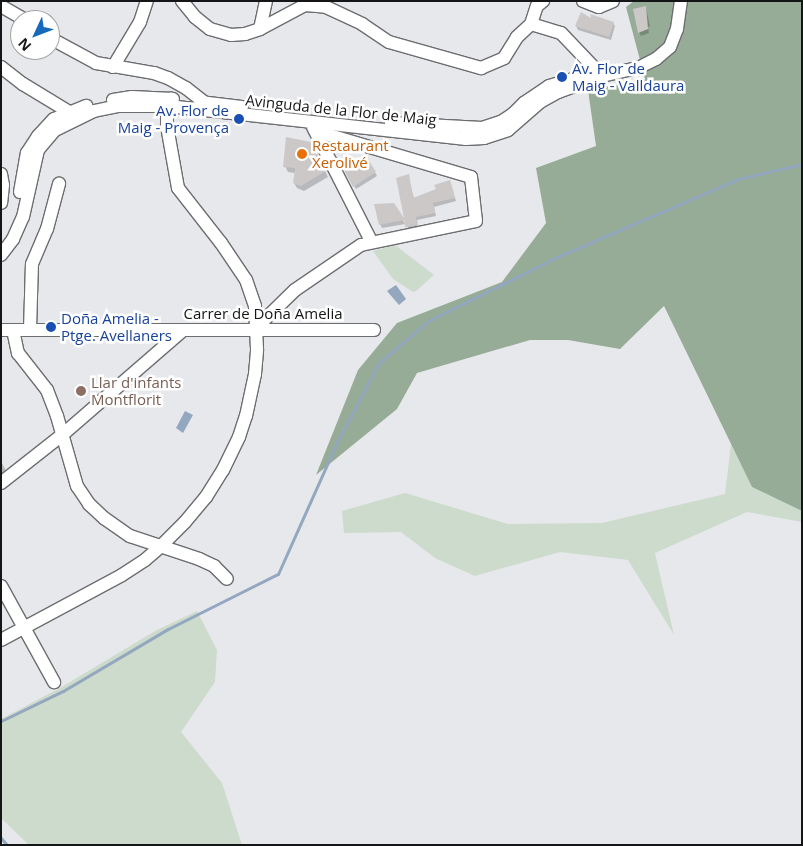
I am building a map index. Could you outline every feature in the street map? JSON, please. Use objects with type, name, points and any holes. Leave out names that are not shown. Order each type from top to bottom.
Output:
[{"type":"street","points":[[113,67],[140,22],[147,1]]},
{"type":"street","points":[[182,1],[195,17],[210,29],[220,33],[245,34],[260,29],[305,5],[326,7],[362,24],[389,42],[482,68],[504,58],[517,37],[531,24],[537,6],[543,1]]},
{"type":"street","points":[[260,29],[266,1]]},
{"type":"street","points":[[583,1],[599,7],[613,1]]},
{"type":"street","name":"Avinguda de la Flor de Maig","points":[[1,255],[13,239],[23,217],[38,150],[55,130],[74,115],[100,101],[132,97],[219,113],[466,139],[484,138],[508,130],[550,96],[602,76],[640,67],[656,59],[670,47],[677,29],[681,1]]},
{"type":"street","points":[[531,24],[561,33],[602,76]]},
{"type":"street","points":[[60,44],[88,60],[113,67],[154,73],[168,78],[219,113]]},
{"type":"street","points":[[1,67],[23,84],[74,115]]},
{"type":"street","points":[[1,640],[122,575],[145,560],[185,522],[206,497],[223,470],[239,437],[255,374],[257,349],[254,306],[246,280],[221,243],[178,188],[167,126],[170,103]]},
{"type":"street","name":"Avinguda de la Flor de Maig","points":[[170,103],[206,103],[312,123]]},
{"type":"street","name":"Avinguda de la Flor de Maig","points":[[1,243],[15,217],[28,153],[38,136],[54,119],[74,115]]},
{"type":"street","points":[[255,329],[295,290],[338,259],[371,241],[476,221],[471,177],[312,123]]},
{"type":"street","points":[[312,123],[371,241]]},
{"type":"street","points":[[1,174],[3,185],[1,203]]},
{"type":"street","points":[[30,330],[32,264],[47,229],[59,184]]},
{"type":"street","points":[[7,330],[18,353],[47,390],[58,416],[77,486],[89,504],[104,518],[124,532],[214,566],[227,579]]},
{"type":"street","name":"Carrer de Doña Amelia","points":[[7,330],[374,330]]},
{"type":"street","points":[[1,483],[62,435],[182,331]]},
{"type":"street","points":[[1,586],[54,682]]},
{"type":"green space","points":[[634,1],[802,1],[802,511],[752,487],[664,306],[620,349],[568,340],[530,340],[417,373],[397,409],[316,475],[358,370],[397,323],[502,282],[546,223],[536,168],[596,146],[588,90],[645,79],[626,7]]},
{"type":"green space","points":[[395,245],[434,275],[416,291],[413,292],[393,279],[373,251]]},
{"type":"green space","points":[[731,444],[752,487],[802,511],[802,522],[747,512],[655,553],[674,635],[628,560],[560,552],[475,576],[435,558],[401,532],[344,533],[342,511],[405,493],[508,524],[602,523],[725,494]]},
{"type":"green space","points":[[197,611],[217,650],[215,682],[181,732],[222,783],[242,845],[29,845],[1,818],[1,719],[60,688],[155,631]]},
{"type":"water","points":[[396,285],[406,299],[399,305],[387,291]]},
{"type":"water","points":[[185,411],[193,415],[183,433],[176,428]]},
{"type":"building","points":[[646,6],[648,29],[638,33],[633,9]]},
{"type":"building","points":[[581,12],[591,18],[590,14],[614,22],[609,37],[575,26]]},
{"type":"building","name":"Restaurant Xerolivé","points":[[286,137],[311,142],[326,171],[301,186],[293,183],[295,168],[283,167]]},
{"type":"building","points":[[366,156],[376,172],[353,187],[344,170]]},
{"type":"building","points":[[409,174],[413,198],[436,189],[434,185],[450,180],[455,198],[433,203],[435,213],[416,217],[417,225],[405,227],[404,220],[379,225],[374,204],[394,203],[404,218],[396,178]]},
{"type":"waterway","points":[[1,721],[63,691],[168,629],[278,574],[338,440],[379,363],[428,321],[557,257],[738,179],[802,164]]},
{"type":"waterway","points":[[1,838],[7,845]]},
{"type":"place","name":"Av. Flor de Maig - Valldaura","points":[[562,77]]},
{"type":"place","name":"Av. Flor de Maig - Provença","points":[[239,119]]},
{"type":"place","name":"Restaurant Xerolivé","points":[[302,154]]},
{"type":"place","name":"Doña Amelia - Ptge. Avellaners","points":[[51,327]]},
{"type":"place","name":"Llar d'infants Montflorit","points":[[81,391]]}]
